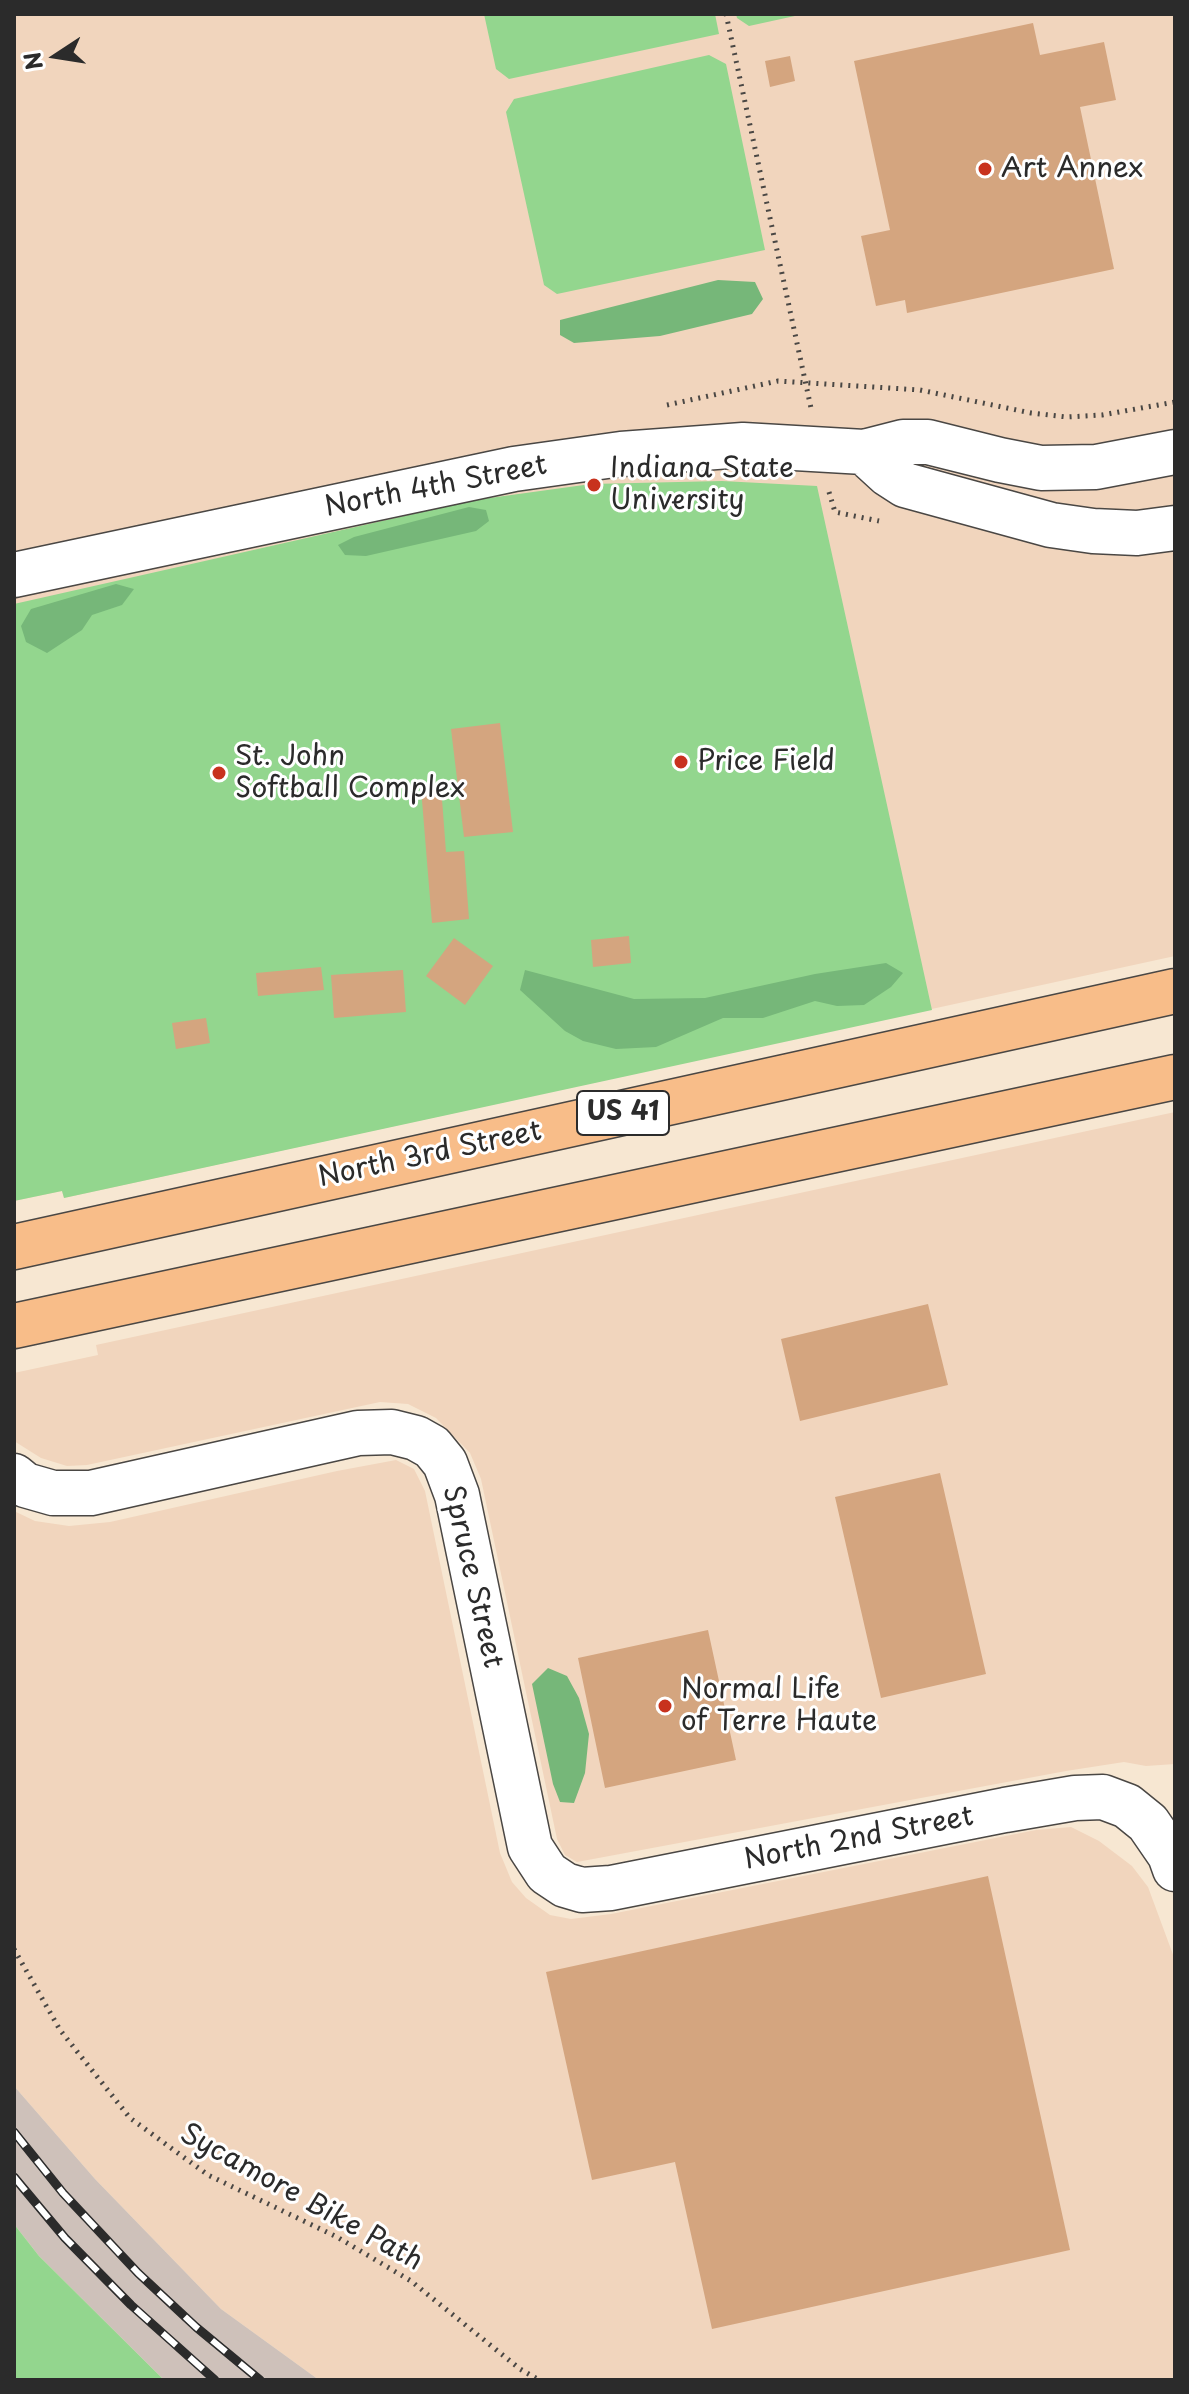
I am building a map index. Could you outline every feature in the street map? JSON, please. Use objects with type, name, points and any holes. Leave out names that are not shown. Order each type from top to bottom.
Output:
[{"type":"highway","name":"North 3rd Street","points":[[14,1247],[1175,991]]},
{"type":"highway","points":[[14,1326],[1175,1077]]},
{"type":"street","name":"North 4th Street","points":[[14,575],[514,469],[621,454],[743,445],[864,452],[903,442],[928,442],[1041,468],[1096,467],[1175,452]]},
{"type":"street","points":[[864,452],[905,485],[1051,525],[1137,533],[1175,528]]},
{"type":"street","name":"Spruce Street","points":[[14,1476],[25,1485],[53,1493],[91,1493],[358,1433],[392,1432],[416,1438],[432,1447],[445,1463],[457,1495],[530,1847],[547,1873],[565,1885]]},
{"type":"street","name":"North 2nd Street","points":[[565,1885],[582,1890],[611,1888],[1075,1798],[1103,1797],[1161,1813]]},
{"type":"street","points":[[1161,1813],[1175,1869]]},
{"type":"path","points":[[726,14],[835,512],[890,522]]},
{"type":"path","name":"Sycamore Bike Path","points":[[14,1949],[60,2030],[130,2118],[208,2175],[337,2237],[411,2281],[520,2369],[539,2380]]},
{"type":"shaded area","name":"Indiana State University","points":[[14,14],[1175,14],[1175,956],[64,1198],[62,1191],[14,1201]]},
{"type":"shaded area","points":[[1175,1112],[1175,1764],[1146,1766],[1124,1762],[1066,1771],[577,1862],[565,1855],[557,1839],[481,1479],[470,1453],[436,1418],[408,1404],[380,1402],[87,1465],[67,1466],[41,1458],[14,1441],[14,1373],[98,1355],[96,1345]]},
{"type":"shaded area","points":[[396,1460],[414,1469],[425,1491],[500,1853],[512,1882],[526,1898],[550,1915],[571,1919],[611,1914],[1036,1830],[1071,1827],[1099,1841],[1132,1866],[1148,1887],[1175,1960],[1175,2380],[319,2380],[221,2309],[95,2179],[14,2086],[14,1511],[35,1521],[69,1526],[110,1522]]},
{"type":"shaded area","points":[[14,2086],[95,2179],[221,2309],[319,2380],[164,2380],[39,2256],[14,2224]]},
{"type":"green space","points":[[484,14],[715,14],[719,34],[509,79],[496,69]]},
{"type":"green space","points":[[736,14],[804,14],[749,26]]},
{"type":"green space","points":[[709,55],[726,64],[765,250],[557,294],[544,285],[506,112],[514,99]]},
{"type":"green space","points":[[718,280],[755,282],[763,299],[752,314],[660,336],[574,343],[560,335],[560,320]]},
{"type":"green space","points":[[722,481],[817,486],[932,1010],[64,1198],[62,1191],[14,1201],[14,604],[475,500],[591,484]]},
{"type":"green space","points":[[469,507],[486,510],[489,521],[476,531],[366,556],[345,555],[338,545],[354,537]]},
{"type":"green space","points":[[116,584],[134,589],[122,605],[92,615],[82,630],[47,653],[26,642],[21,626],[31,609]]},
{"type":"green space","points":[[886,963],[903,973],[891,987],[864,1005],[837,1006],[815,1001],[763,1018],[723,1018],[656,1047],[616,1049],[583,1041],[565,1031],[520,990],[525,970],[634,999],[705,998],[815,974]]},
{"type":"green space","points":[[548,1668],[567,1676],[579,1698],[589,1734],[585,1773],[574,1803],[560,1802],[553,1784],[532,1684]]},
{"type":"green space","points":[[14,2224],[39,2256],[164,2380],[14,2380]]},
{"type":"building","name":"Art Annex","points":[[1033,23],[1040,55],[1104,42],[1116,100],[1080,107],[1114,269],[907,313],[905,300],[876,306],[861,236],[890,230],[854,61]]},
{"type":"building","points":[[790,56],[795,81],[770,87],[765,61]]},
{"type":"building","points":[[500,723],[513,832],[464,837],[451,729]]},
{"type":"building","points":[[441,786],[446,852],[464,851],[469,919],[432,923],[421,788]]},
{"type":"building","points":[[629,936],[631,963],[593,967],[591,940]]},
{"type":"building","points":[[454,938],[493,966],[465,1005],[426,976]]},
{"type":"building","points":[[321,967],[324,990],[258,996],[256,973]]},
{"type":"building","points":[[403,970],[406,1012],[334,1018],[331,975]]},
{"type":"building","points":[[206,1018],[210,1043],[176,1049],[172,1023]]},
{"type":"building","points":[[928,1304],[948,1385],[800,1421],[781,1339]]},
{"type":"building","points":[[940,1473],[986,1674],[881,1698],[835,1497]]},
{"type":"building","points":[[708,1630],[736,1760],[605,1788],[578,1658]]},
{"type":"building","points":[[988,1876],[1070,2250],[712,2329],[675,2162],[592,2180],[546,1972]]},
{"type":"railway","points":[[14,2132],[63,2193],[138,2273],[260,2380]]},
{"type":"railway","points":[[14,2177],[65,2238],[131,2305],[215,2380]]},
{"type":"place","name":"Art Annex","points":[[985,169]]},
{"type":"place","name":"Indiana State University","points":[[594,485]]},
{"type":"place","name":"Price Field","points":[[681,762]]},
{"type":"place","name":"St. John Softball Complex","points":[[219,773]]},
{"type":"place","name":"Normal Life of Terre Haute","points":[[665,1706]]}]
